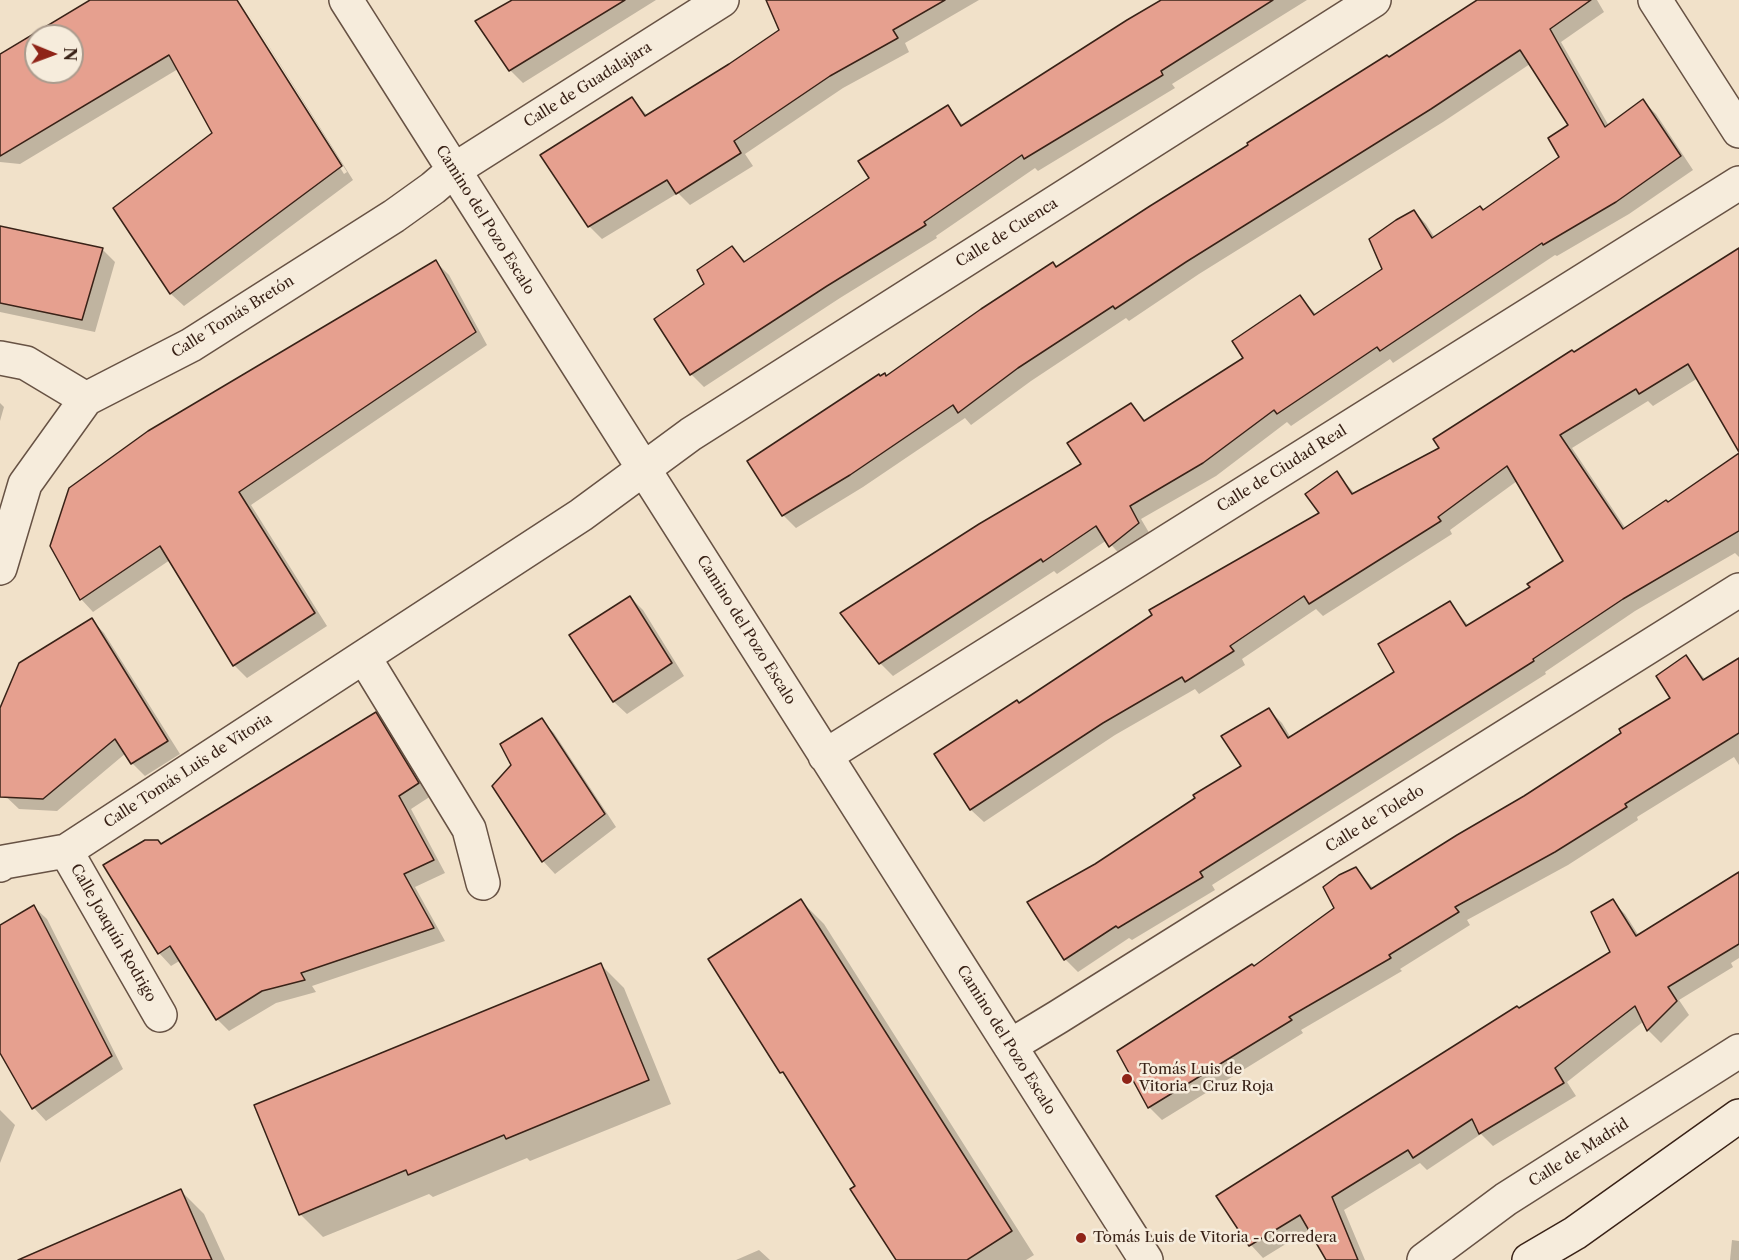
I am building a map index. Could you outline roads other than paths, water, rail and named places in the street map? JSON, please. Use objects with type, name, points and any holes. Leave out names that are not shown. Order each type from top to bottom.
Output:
[{"type":"street","name":"Camino del Pozo Escalo","points":[[346,0],[1146,1260]]},
{"type":"street","name":"Calle de Guadalajara","points":[[454,170],[722,0]]},
{"type":"street","name":"Calle de Cuenca","points":[[643,468],[701,428],[1374,0]]},
{"type":"street","points":[[1655,0],[1739,131]]},
{"type":"street","name":"Calle Tomás Bretón","points":[[86,399],[191,345],[394,216],[454,170]]},
{"type":"street","name":"Calle de Ciudad Real","points":[[825,756],[1739,183]]},
{"type":"street","points":[[0,358],[26,363],[86,399],[25,484],[0,568]]},
{"type":"street","name":"Calle Tomás Luis de Vitoria","points":[[1,862],[66,851],[581,516],[643,468]]},
{"type":"street","name":"Calle de Toledo","points":[[1010,1046],[1739,590]]},
{"type":"street","points":[[364,657],[469,829],[483,883]]},
{"type":"street","name":"Calle Joaquín Rodrigo","points":[[66,851],[160,1015]]},
{"type":"street","name":"Calle de Madrid","points":[[1424,1260],[1506,1199],[1739,1051]]},
{"type":"street","points":[[1529,1260],[1575,1233],[1739,1116]]},
{"type":"place","name":"Tomás Luis de Vitoria - Cruz Roja","points":[[1127,1079]]},
{"type":"place","name":"Tomás Luis de Vitoria - Corredera","points":[[1081,1238]]}]
